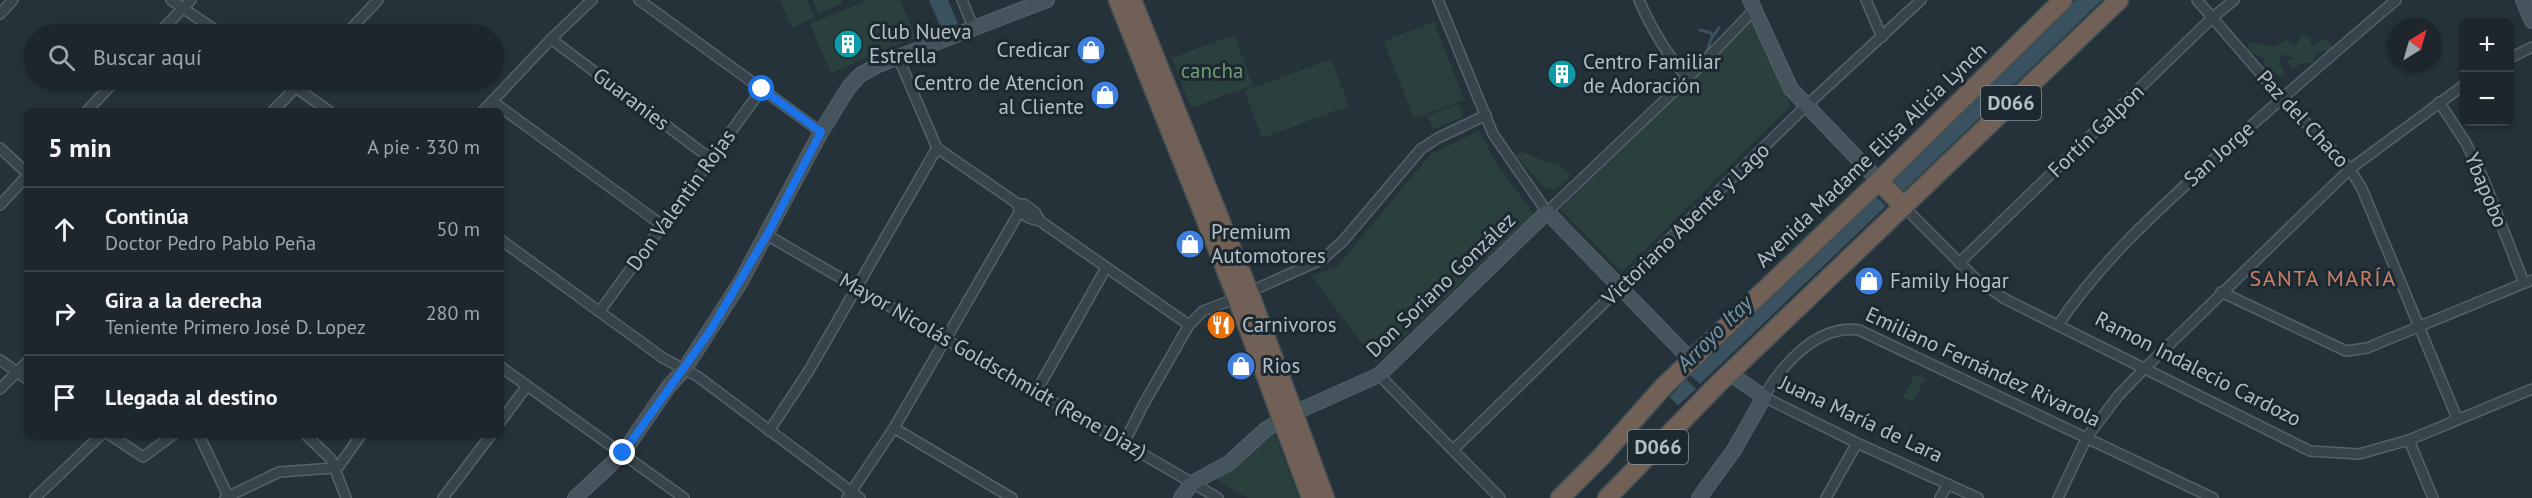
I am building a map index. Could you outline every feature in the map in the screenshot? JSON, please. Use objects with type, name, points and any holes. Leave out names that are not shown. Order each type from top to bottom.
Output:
[{"type":"highway","points":[[1118,0],[1243,295]]},
{"type":"highway","points":[[1132,0],[1288,416],[1325,498]]},
{"type":"highway","name":"Avenida Madame Elisa Alicia Lynch","points":[[1560,498],[1585,474],[1664,386],[1881,183],[2063,0]]},
{"type":"highway","name":"D066","points":[[1607,498],[1900,203],[2119,0]]},
{"type":"highway","name":"Ramon Indalecio Cardozo","points":[[1881,183],[1900,203]]},
{"type":"highway","points":[[1545,498],[1664,386]]},
{"type":"highway","points":[[1288,416],[1311,498]]},
{"type":"highway","points":[[1621,498],[1646,470],[1662,442]]},
{"type":"street","points":[[0,14],[13,0]]},
{"type":"street","points":[[171,0],[206,24]]},
{"type":"street","points":[[167,24],[190,0]]},
{"type":"street","points":[[355,24],[378,0]]},
{"type":"street","points":[[504,88],[592,0]]},
{"type":"street","points":[[639,0],[821,132]]},
{"type":"street","points":[[962,0],[974,29]]},
{"type":"street","points":[[575,498],[623,453],[669,386],[684,370],[728,302],[767,235],[821,132],[849,87],[860,75],[898,57],[1047,0]]},
{"type":"street","points":[[1438,0],[1493,135],[1505,154],[1547,212],[1691,360]]},
{"type":"street","points":[[1639,0],[1654,35],[1667,55],[1688,78]]},
{"type":"street","points":[[1866,0],[1882,37]]},
{"type":"street","name":"Victoriano Abente y Lago","points":[[1453,450],[1806,106],[1921,0]]},
{"type":"street","name":"Paz del Chaco","points":[[2197,0],[2282,98],[2350,169],[2362,189],[2457,418]]},
{"type":"street","name":"Fortín Galpon","points":[[1959,263],[2212,18],[2234,0]]},
{"type":"street","name":"San Jorge","points":[[2058,325],[2077,297],[2119,248],[2282,98],[2396,0]]},
{"type":"street","points":[[2523,0],[2532,21]]},
{"type":"street","points":[[1547,212],[1688,78],[1752,5],[1791,89],[1881,183]]},
{"type":"street","name":"Guaranies","points":[[551,39],[711,159]]},
{"type":"street","points":[[2514,56],[2532,47]]},
{"type":"street","points":[[898,57],[937,148],[1019,208]]},
{"type":"street","points":[[2058,498],[2086,437],[2118,396],[2143,369],[2350,169],[2460,88]]},
{"type":"street","name":"Don Valentin Rojas","points":[[600,311],[762,89]]},
{"type":"street","points":[[90,108],[107,90]]},
{"type":"street","points":[[276,108],[293,90]]},
{"type":"street","points":[[300,90],[325,108]]},
{"type":"street","points":[[486,108],[502,90]]},
{"type":"street","points":[[492,101],[502,108]]},
{"type":"street","name":"Ybapobo","points":[[2439,102],[2466,143],[2528,282]]},
{"type":"street","points":[[504,110],[662,225]]},
{"type":"street","points":[[1124,443],[1142,407],[1190,325],[1203,311],[1323,260],[1343,241],[1421,149],[1438,138],[1486,115]]},
{"type":"street","points":[[0,148],[24,171]]},
{"type":"street","points":[[769,431],[808,372],[937,148]]},
{"type":"street","points":[[0,205],[24,177]]},
{"type":"street","name":"Ramon Indalecio Cardozo","points":[[1900,203],[1976,279],[2005,299],[2310,451],[2359,454],[2409,440],[2457,418],[2532,389]]},
{"type":"street","points":[[849,495],[894,428],[1019,208],[1024,204],[1035,212],[1040,221],[1190,325]]},
{"type":"street","name":"Don Soriano González","points":[[1192,483],[1229,463],[1264,431],[1288,416],[1379,375],[1547,212]]},
{"type":"street","name":"Mayor Nicolás Goldschmidt (Rene Diaz)","points":[[767,235],[1218,498]]},
{"type":"street","points":[[504,245],[600,311],[663,358],[697,376],[849,495],[860,498]]},
{"type":"street","points":[[1036,392],[1106,268]]},
{"type":"street","points":[[2221,292],[2346,351],[2367,348],[2528,282]]},
{"type":"street","name":"Emiliano Fernández Rivarola","points":[[1699,498],[1734,450],[1773,380],[1801,350],[1833,331],[1848,328],[1859,330],[2213,498]]},
{"type":"street","points":[[0,360],[24,377]]},
{"type":"street","points":[[0,389],[24,365]]},
{"type":"street","points":[[504,369],[684,498]]},
{"type":"street","name":"Juana María de Lara","points":[[1729,373],[1764,397],[1857,443],[1978,498]]},
{"type":"street","points":[[1379,375],[1500,498]]},
{"type":"street","points":[[504,417],[527,386]]},
{"type":"street","points":[[894,428],[1012,498]]},
{"type":"street","points":[[35,498],[98,438]]},
{"type":"street","points":[[114,438],[143,457],[169,438]]},
{"type":"street","points":[[200,438],[227,498],[279,472],[339,466],[359,438]]},
{"type":"street","points":[[309,438],[332,459],[346,498]]},
{"type":"street","points":[[443,498],[489,438]]},
{"type":"street","points":[[2409,440],[2433,498]]},
{"type":"street","points":[[1826,498],[1857,443]]},
{"type":"street","points":[[1181,498],[1192,483]]},
{"type":"street","points":[[1940,498],[1948,484]]},
{"type":"green space","points":[[780,0],[807,0],[815,17],[792,28]]},
{"type":"green space","points":[[812,0],[841,0],[843,3],[819,14]]},
{"type":"green space","points":[[867,0],[900,0],[916,37],[831,73],[810,24]]},
{"type":"green space","points":[[2103,0],[2111,0],[1907,195],[1903,191]]},
{"type":"green space","points":[[1434,22],[1464,100],[1414,119],[1384,41]]},
{"type":"green space","points":[[1751,22],[1791,106],[1622,272],[1560,209]]},
{"type":"green space","points":[[2303,33],[2310,37],[2310,44],[2314,46],[2323,39],[2333,45],[2331,51],[2317,52],[2313,63],[2302,63],[2292,69],[2287,60],[2294,60],[2289,54],[2282,56],[2279,62],[2285,73],[2283,76],[2272,74],[2264,66],[2264,58],[2248,51],[2248,44],[2256,42],[2274,47],[2286,40],[2296,45]]},
{"type":"green space","name":"cancha","points":[[1234,35],[1253,85],[1191,108],[1172,58]]},
{"type":"green space","points":[[1331,59],[1349,106],[1262,138],[1245,91]]},
{"type":"green space","points":[[1458,104],[1463,117],[1433,129],[1428,116]]},
{"type":"green space","points":[[1479,131],[1498,166],[1534,214],[1376,363],[1312,276],[1337,267],[1430,155]]},
{"type":"green space","points":[[1521,152],[1562,167],[1571,175],[1555,190],[1545,188],[1515,155]]},
{"type":"green space","points":[[1915,374],[1925,379],[1913,402],[1903,397]]},
{"type":"green space","points":[[1276,437],[1299,498],[1248,498],[1217,480],[1264,438]]},
{"type":"water","points":[[929,0],[948,0],[958,24],[942,30]]},
{"type":"water","points":[[2076,0],[2102,0],[1903,191],[1891,178]]},
{"type":"water","points":[[1875,195],[1886,206],[1700,384],[1690,375]]},
{"type":"water","points":[[1686,379],[1696,389],[1577,498]]},
{"type":"pier","points":[[1667,394],[1680,408],[1594,498],[1574,498]]},
{"type":"waterway","points":[[1713,36],[1719,28]]},
{"type":"waterway","points":[[1700,30],[1711,33],[1712,37],[1706,54]]},
{"type":"place","name":"Club Nueva Estrella","points":[[848,44]]},
{"type":"place","name":"Credicar","points":[[1091,50]]},
{"type":"place","name":"Centro Familiar de Adoración","points":[[1562,74]]},
{"type":"place","name":"Centro de Atencion al Cliente","points":[[1105,95]]},
{"type":"place","name":"Premium Automotores","points":[[1190,244]]},
{"type":"place","name":"Family Hogar","points":[[1869,281]]},
{"type":"place","name":"Carnivoros","points":[[1221,325]]},
{"type":"place","name":"Rios","points":[[1241,366]]},
{"type":"district","name":"SANTA MARÍA","points":[[2323,278]]},
{"type":"route","points":[[623,453],[669,386],[684,370],[740,283],[821,132],[762,89]]},
{"type":"water label","name":"Arroyo Itay","points":[[1714,333]]}]
